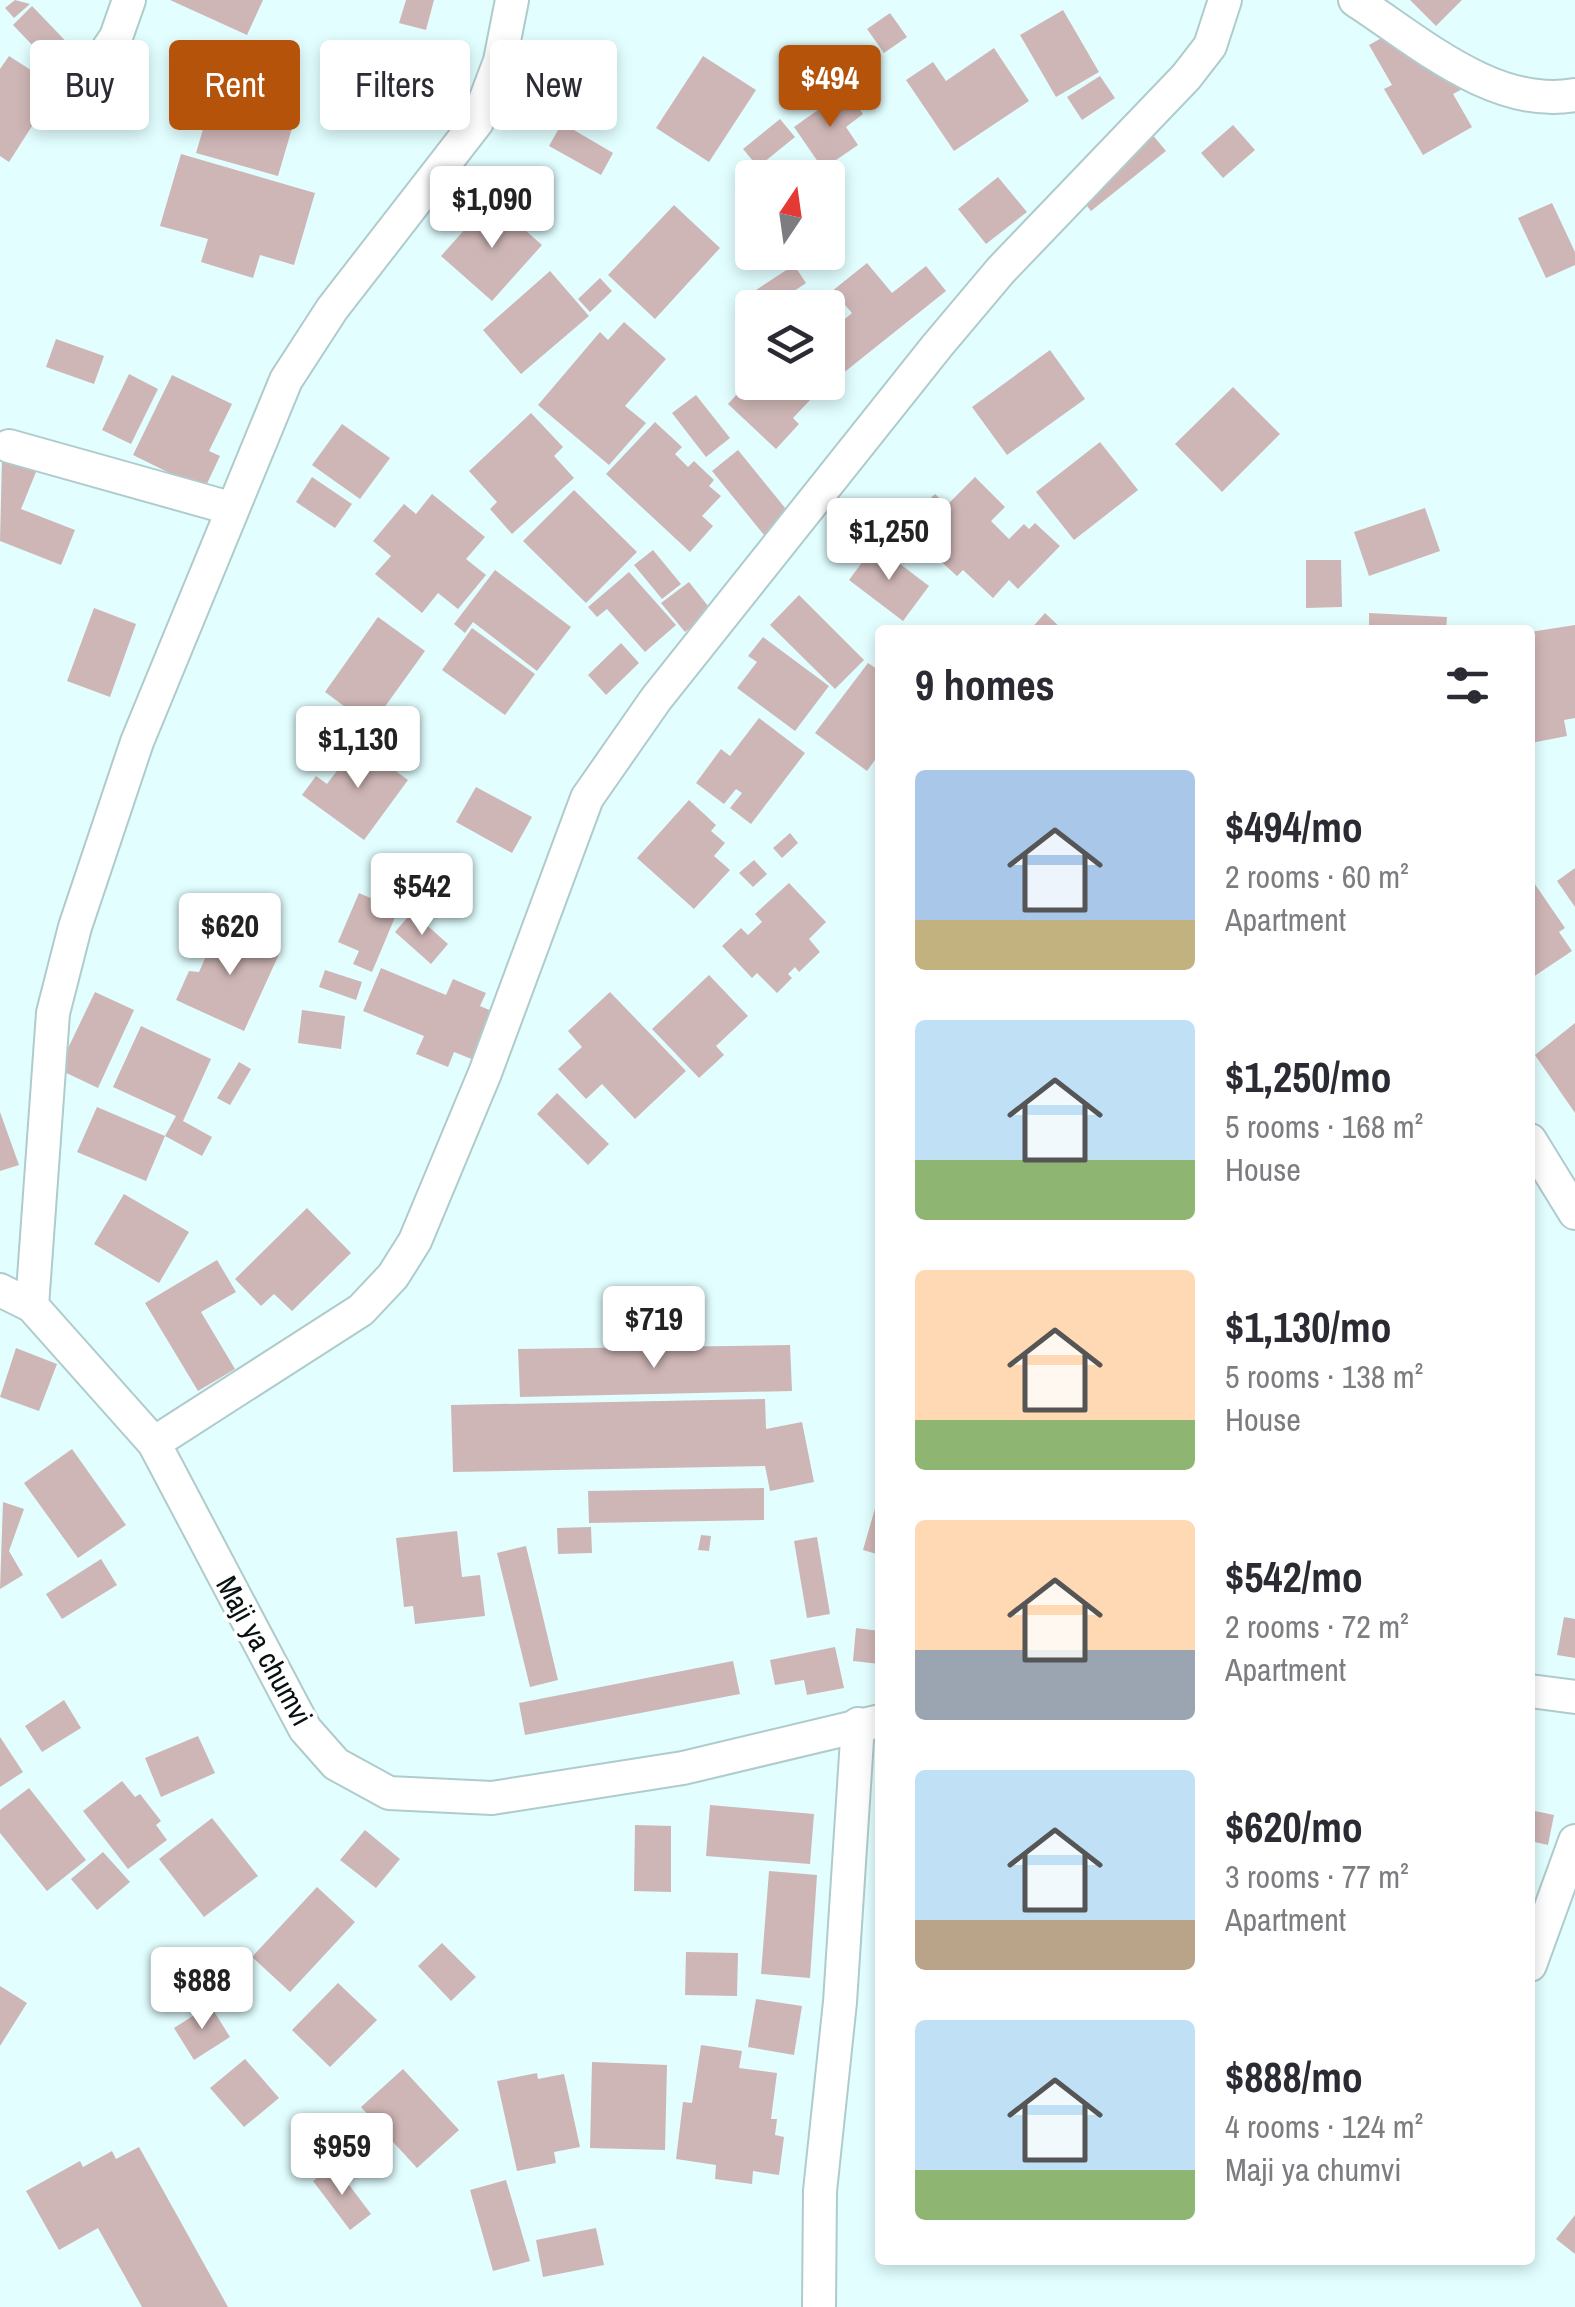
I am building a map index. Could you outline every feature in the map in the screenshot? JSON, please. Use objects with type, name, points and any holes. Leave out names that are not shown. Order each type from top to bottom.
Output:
[{"type":"street","points":[[114,40],[129,0]]},
{"type":"street","points":[[32,1306],[53,1014],[75,927],[130,760],[230,508],[286,380],[332,310],[478,122],[500,61],[512,0]]},
{"type":"street","points":[[154,1443],[360,1310],[393,1276],[415,1241],[485,1073],[587,798],[656,699],[950,331],[1001,270],[1186,77],[1210,46],[1226,0]]},
{"type":"street","points":[[1354,0],[1490,82],[1527,94],[1575,95]]},
{"type":"street","points":[[10,446],[230,508]]},
{"type":"street","points":[[1535,1148],[1575,1213]]},
{"type":"street","name":"Maji ya chumvi","points":[[0,1290],[32,1306],[154,1443],[306,1729],[336,1764],[389,1792],[492,1798],[683,1768],[869,1722]]},
{"type":"street","points":[[1535,1692],[1575,1697]]},
{"type":"street","points":[[819,2307],[820,2191],[869,1722]]},
{"type":"street","points":[[1535,1951],[1575,1842]]},
{"type":"building","points":[[15,0],[30,4],[14,18],[5,8]]},
{"type":"building","points":[[170,0],[263,0],[247,35]]},
{"type":"building","points":[[406,0],[434,0],[426,30],[399,23]]},
{"type":"building","points":[[1410,0],[1462,0],[1436,26]]},
{"type":"building","points":[[32,6],[65,40],[30,43],[13,25]]},
{"type":"building","points":[[1063,10],[1099,72],[1056,97],[1020,35]]},
{"type":"building","points":[[890,13],[907,37],[884,53],[867,29]]},
{"type":"building","points":[[1403,26],[1468,86],[1453,94],[1472,127],[1423,155],[1384,89],[1392,85],[1369,45]]},
{"type":"building","points":[[994,48],[1029,101],[954,151],[906,80],[933,62],[946,81]]},
{"type":"building","points":[[9,56],[30,70],[30,129],[9,162],[0,156],[0,69]]},
{"type":"building","points":[[703,56],[756,90],[709,162],[656,128]]},
{"type":"building","points":[[1100,76],[1115,98],[1082,120],[1067,97]]},
{"type":"building","points":[[846,90],[863,114],[846,127],[858,145],[836,160],[817,160],[794,127]]},
{"type":"building","points":[[780,119],[795,137],[767,160],[752,160],[743,149]]},
{"type":"building","points":[[1233,125],[1255,150],[1223,178],[1201,153]]},
{"type":"building","points":[[1147,128],[1166,151],[1091,211],[1073,188]]},
{"type":"building","points":[[203,130],[291,130],[278,176],[196,153]]},
{"type":"building","points":[[558,130],[574,130],[613,153],[601,175],[549,146]]},
{"type":"building","points":[[181,154],[315,193],[294,265],[260,255],[253,278],[201,262],[208,239],[160,226]]},
{"type":"building","points":[[998,177],[1027,212],[986,244],[958,209]]},
{"type":"building","points":[[491,200],[542,245],[492,301],[441,256]]},
{"type":"building","points":[[1552,203],[1575,252],[1575,265],[1546,278],[1518,218]]},
{"type":"building","points":[[674,205],[720,248],[655,319],[608,275]]},
{"type":"building","points":[[867,263],[892,293],[926,266],[946,291],[845,372],[845,319],[852,313],[845,305],[845,290],[833,290]]},
{"type":"building","points":[[786,270],[797,270],[806,283],[796,290],[756,290]]},
{"type":"building","points":[[550,271],[589,316],[521,374],[483,330]]},
{"type":"building","points":[[600,278],[612,291],[590,312],[578,299]]},
{"type":"building","points":[[624,322],[666,359],[625,406],[646,423],[609,465],[538,405],[600,332],[608,340]]},
{"type":"building","points":[[56,339],[104,356],[94,384],[46,367]]},
{"type":"building","points":[[1050,350],[1085,399],[1007,455],[972,407]]},
{"type":"building","points":[[129,374],[158,389],[131,444],[102,430]]},
{"type":"building","points":[[172,375],[232,404],[209,451],[220,456],[204,490],[133,455]]},
{"type":"building","points":[[1233,387],[1280,434],[1222,492],[1175,444]]},
{"type":"building","points":[[696,395],[730,438],[706,457],[672,413]]},
{"type":"building","points":[[735,396],[735,400],[810,400],[793,418],[799,424],[776,449],[728,404]]},
{"type":"building","points":[[531,413],[563,447],[554,456],[574,478],[512,534],[490,509],[497,502],[469,471]]},
{"type":"building","points":[[655,422],[682,447],[675,454],[688,467],[694,461],[714,480],[709,486],[721,496],[702,516],[713,526],[690,552],[606,474]]},
{"type":"building","points":[[342,424],[390,458],[360,499],[312,465]]},
{"type":"building","points":[[1100,442],[1138,490],[1074,540],[1036,492]]},
{"type":"building","points":[[738,450],[790,514],[764,535],[712,471]]},
{"type":"building","points":[[2,458],[36,472],[21,509],[75,530],[61,565],[0,541]]},
{"type":"building","points":[[312,477],[352,504],[335,528],[296,502]]},
{"type":"building","points":[[975,477],[1005,507],[991,521],[1009,539],[1024,524],[1029,529],[1035,523],[1060,546],[1018,589],[1009,580],[993,598],[963,570],[957,576],[915,538],[925,527],[913,515],[935,494],[947,505]]},
{"type":"building","points":[[574,490],[637,552],[586,603],[523,541]]},
{"type":"building","points":[[432,494],[485,537],[466,559],[486,575],[458,609],[438,593],[422,613],[375,574],[391,556],[373,541],[404,504],[416,514]]},
{"type":"building","points":[[1425,508],[1440,551],[1369,576],[1354,532]]},
{"type":"building","points":[[875,545],[929,586],[903,621],[849,580]]},
{"type":"building","points":[[653,550],[681,584],[662,599],[634,565]]},
{"type":"building","points":[[1306,560],[1341,560],[1342,607],[1306,608]]},
{"type":"building","points":[[495,570],[571,627],[537,671],[473,622],[465,633],[454,624]]},
{"type":"building","points":[[629,572],[676,625],[645,652],[607,609],[597,617],[588,607]]},
{"type":"building","points":[[689,582],[712,611],[685,632],[661,603]]},
{"type":"building","points":[[799,595],[864,660],[835,689],[770,625]]},
{"type":"building","points":[[94,608],[136,624],[110,697],[67,681]]},
{"type":"building","points":[[1045,613],[1058,625],[1034,625]]},
{"type":"building","points":[[1369,613],[1447,617],[1446,625],[1369,625]]},
{"type":"building","points":[[378,617],[425,651],[371,726],[325,692]]},
{"type":"building","points":[[1575,625],[1575,718],[1564,720],[1567,736],[1535,742],[1535,631]]},
{"type":"building","points":[[472,628],[535,674],[505,715],[442,670]]},
{"type":"building","points":[[763,637],[829,686],[795,731],[737,688],[757,662],[748,656]]},
{"type":"building","points":[[621,643],[639,663],[606,695],[588,675]]},
{"type":"building","points":[[868,663],[875,668],[875,760],[867,771],[815,733]]},
{"type":"building","points":[[759,718],[805,753],[751,824],[730,808],[742,793],[736,789],[724,804],[696,783],[721,749],[730,756]]},
{"type":"building","points":[[358,743],[408,780],[364,840],[302,795],[316,776],[327,784]]},
{"type":"building","points":[[476,787],[532,817],[512,853],[456,822]]},
{"type":"building","points":[[689,800],[716,825],[711,831],[725,843],[714,856],[730,870],[694,909],[637,858]]},
{"type":"building","points":[[790,833],[798,843],[782,858],[773,848]]},
{"type":"building","points":[[754,860],[767,874],[753,887],[739,873]]},
{"type":"building","points":[[1575,868],[1575,907],[1557,881]]},
{"type":"building","points":[[789,883],[826,922],[809,939],[820,952],[799,972],[795,967],[788,974],[792,978],[777,993],[757,973],[752,978],[722,946],[741,928],[748,935],[762,922],[755,914]]},
{"type":"building","points":[[1535,884],[1565,928],[1559,932],[1572,951],[1535,976]]},
{"type":"building","points":[[359,893],[398,910],[372,972],[353,964],[359,951],[338,942]]},
{"type":"building","points":[[412,912],[448,944],[431,964],[395,932]]},
{"type":"building","points":[[220,925],[280,952],[244,1031],[176,1000],[189,971],[199,972]]},
{"type":"building","points":[[381,968],[446,995],[453,979],[486,993],[480,1006],[494,1012],[474,1060],[454,1052],[448,1067],[416,1054],[424,1036],[363,1011]]},
{"type":"building","points":[[325,970],[362,982],[356,1000],[319,987]]},
{"type":"building","points":[[709,975],[748,1016],[716,1046],[724,1055],[699,1078],[652,1029]]},
{"type":"building","points":[[95,992],[134,1010],[98,1088],[58,1069]]},
{"type":"building","points":[[610,992],[686,1071],[635,1119],[602,1084],[586,1099],[558,1069],[582,1047],[568,1031]]},
{"type":"building","points":[[302,1010],[345,1016],[341,1049],[298,1043]]},
{"type":"building","points":[[1575,1023],[1575,1113],[1535,1055]]},
{"type":"building","points":[[141,1026],[211,1059],[183,1121],[212,1137],[202,1156],[165,1136],[176,1116],[113,1087]]},
{"type":"building","points":[[239,1062],[251,1069],[230,1105],[217,1098]]},
{"type":"building","points":[[557,1093],[609,1144],[588,1165],[537,1114]]},
{"type":"building","points":[[97,1107],[165,1136],[146,1181],[77,1152]]},
{"type":"building","points":[[0,1112],[19,1165],[0,1171]]},
{"type":"building","points":[[124,1194],[189,1232],[159,1283],[94,1244]]},
{"type":"building","points":[[307,1208],[351,1253],[292,1311],[274,1294],[261,1306],[235,1279]]},
{"type":"building","points":[[217,1260],[236,1292],[201,1312],[235,1369],[198,1391],[145,1303]]},
{"type":"building","points":[[790,1345],[792,1391],[520,1397],[518,1349]]},
{"type":"building","points":[[16,1348],[57,1364],[39,1411],[0,1397]]},
{"type":"building","points":[[765,1399],[766,1429],[802,1422],[814,1482],[770,1491],[765,1466],[453,1472],[451,1405]]},
{"type":"building","points":[[72,1449],[126,1525],[78,1558],[24,1483]]},
{"type":"building","points":[[764,1488],[764,1520],[589,1523],[588,1491]]},
{"type":"building","points":[[3,1502],[24,1509],[9,1551],[23,1575],[0,1589]]},
{"type":"building","points":[[875,1508],[875,1554],[863,1550]]},
{"type":"building","points":[[591,1527],[592,1553],[558,1554],[557,1528]]},
{"type":"building","points":[[457,1531],[462,1577],[480,1575],[485,1616],[415,1624],[413,1606],[404,1607],[396,1538]]},
{"type":"building","points":[[701,1535],[711,1536],[709,1551],[698,1550]]},
{"type":"building","points":[[817,1537],[830,1614],[807,1618],[794,1541]]},
{"type":"building","points":[[526,1546],[558,1680],[530,1687],[497,1553]]},
{"type":"building","points":[[101,1559],[117,1585],[62,1619],[46,1594]]},
{"type":"building","points":[[1564,1617],[1575,1619],[1575,1658],[1557,1655]]},
{"type":"building","points":[[856,1628],[875,1630],[875,1663],[853,1661]]},
{"type":"building","points":[[835,1647],[844,1688],[807,1695],[804,1680],[775,1685],[770,1660]]},
{"type":"building","points":[[733,1661],[740,1694],[525,1735],[519,1703]]},
{"type":"building","points":[[64,1700],[81,1728],[42,1752],[25,1726]]},
{"type":"building","points":[[198,1736],[215,1773],[161,1797],[145,1758]]},
{"type":"building","points":[[0,1737],[23,1772],[0,1787]]},
{"type":"building","points":[[122,1781],[135,1797],[140,1794],[161,1821],[156,1825],[167,1840],[128,1869],[83,1811]]},
{"type":"building","points":[[29,1788],[86,1860],[47,1891],[0,1833],[0,1810]]},
{"type":"building","points":[[710,1805],[814,1814],[810,1864],[706,1856]]},
{"type":"building","points":[[1535,1811],[1554,1815],[1548,1845],[1535,1842]]},
{"type":"building","points":[[212,1818],[258,1876],[204,1917],[159,1859]]},
{"type":"building","points":[[635,1825],[671,1826],[671,1892],[634,1891]]},
{"type":"building","points":[[365,1830],[400,1859],[376,1888],[340,1860]]},
{"type":"building","points":[[103,1852],[130,1882],[97,1910],[71,1879]]},
{"type":"building","points":[[769,1871],[817,1875],[810,1978],[761,1974]]},
{"type":"building","points":[[317,1887],[355,1922],[290,1992],[252,1957]]},
{"type":"building","points":[[442,1943],[476,1977],[451,2001],[418,1966]]},
{"type":"building","points":[[686,1952],[738,1953],[737,1996],[685,1995]]},
{"type":"building","points":[[338,1983],[377,2020],[330,2067],[292,2030]]},
{"type":"building","points":[[0,1986],[27,2003],[0,2046]]},
{"type":"building","points":[[756,1999],[802,2006],[794,2055],[748,2047]]},
{"type":"building","points":[[210,2005],[230,2037],[194,2060],[174,2028]]},
{"type":"building","points":[[701,2045],[742,2051],[739,2068],[777,2073],[771,2119],[777,2119],[775,2135],[784,2137],[779,2175],[753,2171],[752,2184],[715,2179],[716,2165],[676,2159],[683,2102],[692,2103]]},
{"type":"building","points":[[245,2059],[279,2098],[244,2127],[210,2088]]},
{"type":"building","points":[[592,2062],[667,2065],[665,2150],[590,2148]]},
{"type":"building","points":[[403,2069],[459,2130],[417,2168],[361,2107]]},
{"type":"building","points":[[537,2073],[538,2079],[564,2074],[580,2147],[554,2152],[556,2163],[517,2171],[497,2081]]},
{"type":"building","points":[[139,2147],[228,2307],[142,2307],[98,2228],[59,2250],[26,2191],[80,2161],[83,2167],[112,2151],[116,2159]]},
{"type":"building","points":[[334,2165],[371,2214],[350,2230],[313,2181]]},
{"type":"building","points":[[506,2180],[530,2261],[493,2271],[470,2190]]},
{"type":"building","points":[[1575,2215],[1575,2254],[1556,2239]]},
{"type":"building","points":[[596,2228],[604,2265],[543,2277],[536,2240]]}]
